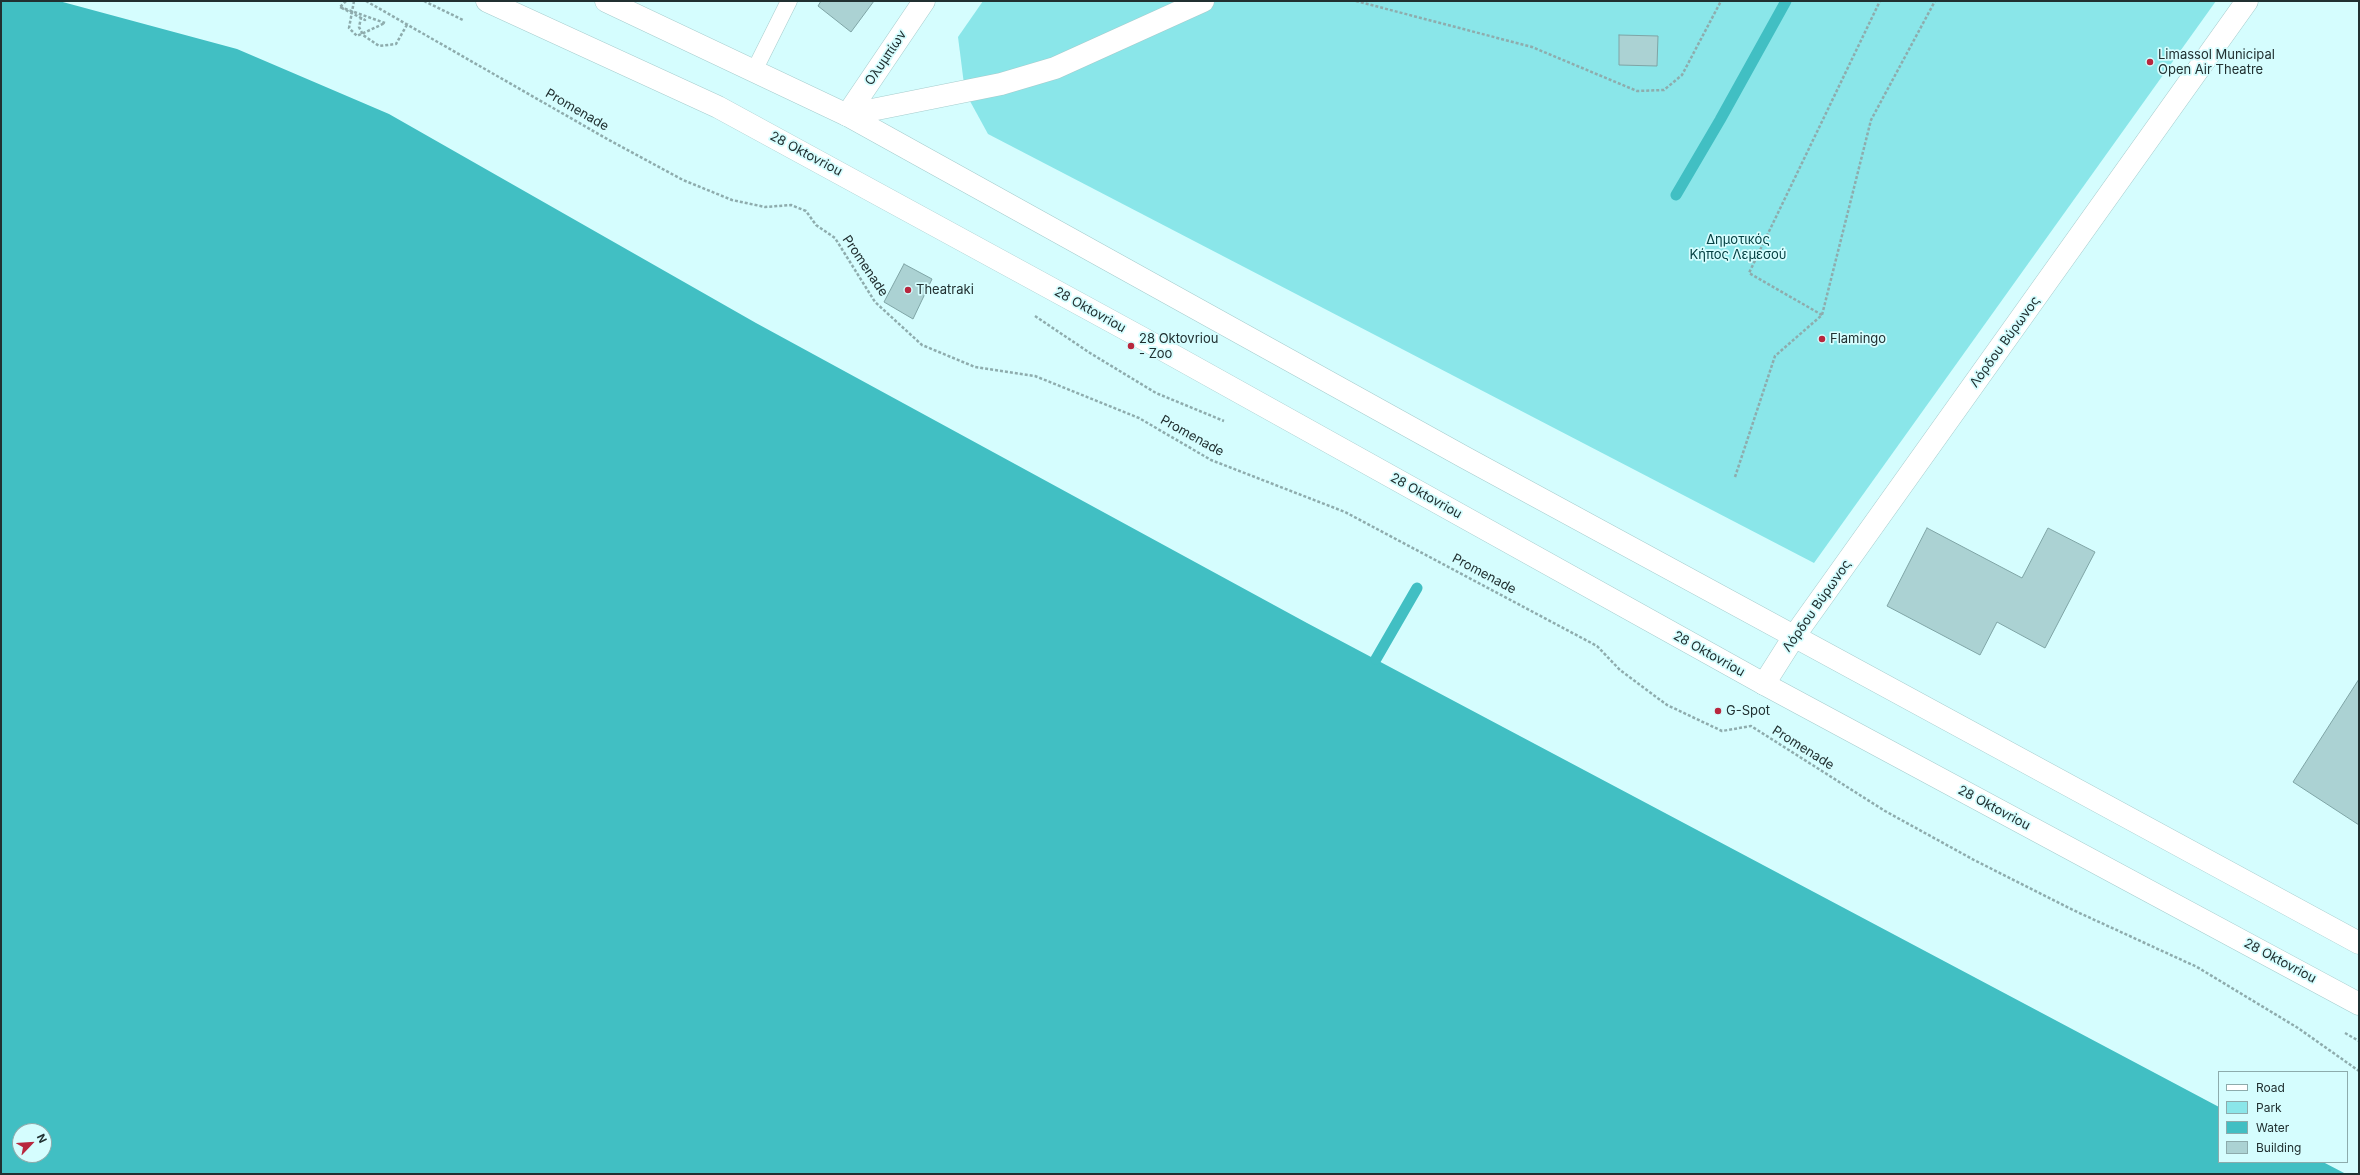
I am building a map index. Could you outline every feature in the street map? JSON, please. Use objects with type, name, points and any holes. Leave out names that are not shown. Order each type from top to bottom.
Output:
[{"type":"main road","name":"28 Oktovriou","points":[[487,1],[718,107],[1115,323],[1764,684],[2359,1004]]},
{"type":"main road","points":[[606,1],[847,115],[1471,460],[2359,943]]},
{"type":"main road","name":"Ολυμπίων","points":[[847,115],[924,1]]},
{"type":"main road","points":[[847,115],[1002,84],[1055,68],[1203,1]]},
{"type":"main road","name":"Λόρδου Βύρωνος","points":[[1764,684],[1795,635],[2247,1]]},
{"type":"lane","points":[[754,71],[789,1]]},
{"type":"path","points":[[340,7],[346,1]]},
{"type":"path","points":[[340,7],[385,23],[363,35],[358,36],[350,28],[354,1]]},
{"type":"path","name":"Promenade","points":[[366,1],[408,23],[575,121],[683,180],[732,200],[765,207],[791,205],[806,211],[816,225],[835,238],[875,302],[922,345],[975,367],[1035,376],[1139,418],[1211,460],[1345,512],[1597,646],[1623,673],[1667,705],[1722,731],[1751,726],[1885,811],[1974,860],[2026,884],[2073,910],[2197,967],[2298,1028],[2359,1071]]},
{"type":"path","points":[[1356,1],[1532,47],[1637,91],[1664,90],[1682,76],[1722,1]]},
{"type":"path","points":[[1822,315],[1749,272],[1880,1]]},
{"type":"path","points":[[1735,477],[1775,356],[1822,315],[1871,120],[1936,1]]},
{"type":"path","points":[[340,7],[366,20],[361,18],[359,27],[363,35],[378,46],[396,44],[408,23]]},
{"type":"green space","name":"Δημοτικός Κήπος Λεμεσού","points":[[983,1],[2216,1],[1814,563],[988,134],[965,92],[958,37]]},
{"type":"water","points":[[1,1],[59,1],[237,49],[389,114],[756,323],[1307,623],[2218,1106],[2218,1163],[2325,1163],[2346,1174],[1,1174]]},
{"type":"building","points":[[821,1],[874,1],[851,32],[818,6]]},
{"type":"building","points":[[1619,35],[1658,36],[1657,66],[1619,65]]},
{"type":"building","name":"Theatraki","points":[[904,264],[932,279],[913,319],[884,302]]},
{"type":"building","points":[[1927,528],[2022,578],[2048,528],[2095,552],[2045,648],[1997,622],[1980,655],[1887,606]]},
{"type":"building","points":[[2359,679],[2359,825],[2293,782]]},
{"type":"waterway","points":[[1676,195],[1720,120],[1786,1]]},
{"type":"waterway","points":[[1376,659],[1417,588]]},
{"type":"place","name":"Limassol Municipal Open Air Theatre","points":[[2150,62]]},
{"type":"place","name":"Theatraki","points":[[908,290]]},
{"type":"place","name":"Flamingo","points":[[1822,339]]},
{"type":"place","name":"28 Oktovriou - Zoo","points":[[1131,346]]},
{"type":"place","name":"G-Spot","points":[[1718,711]]}]
